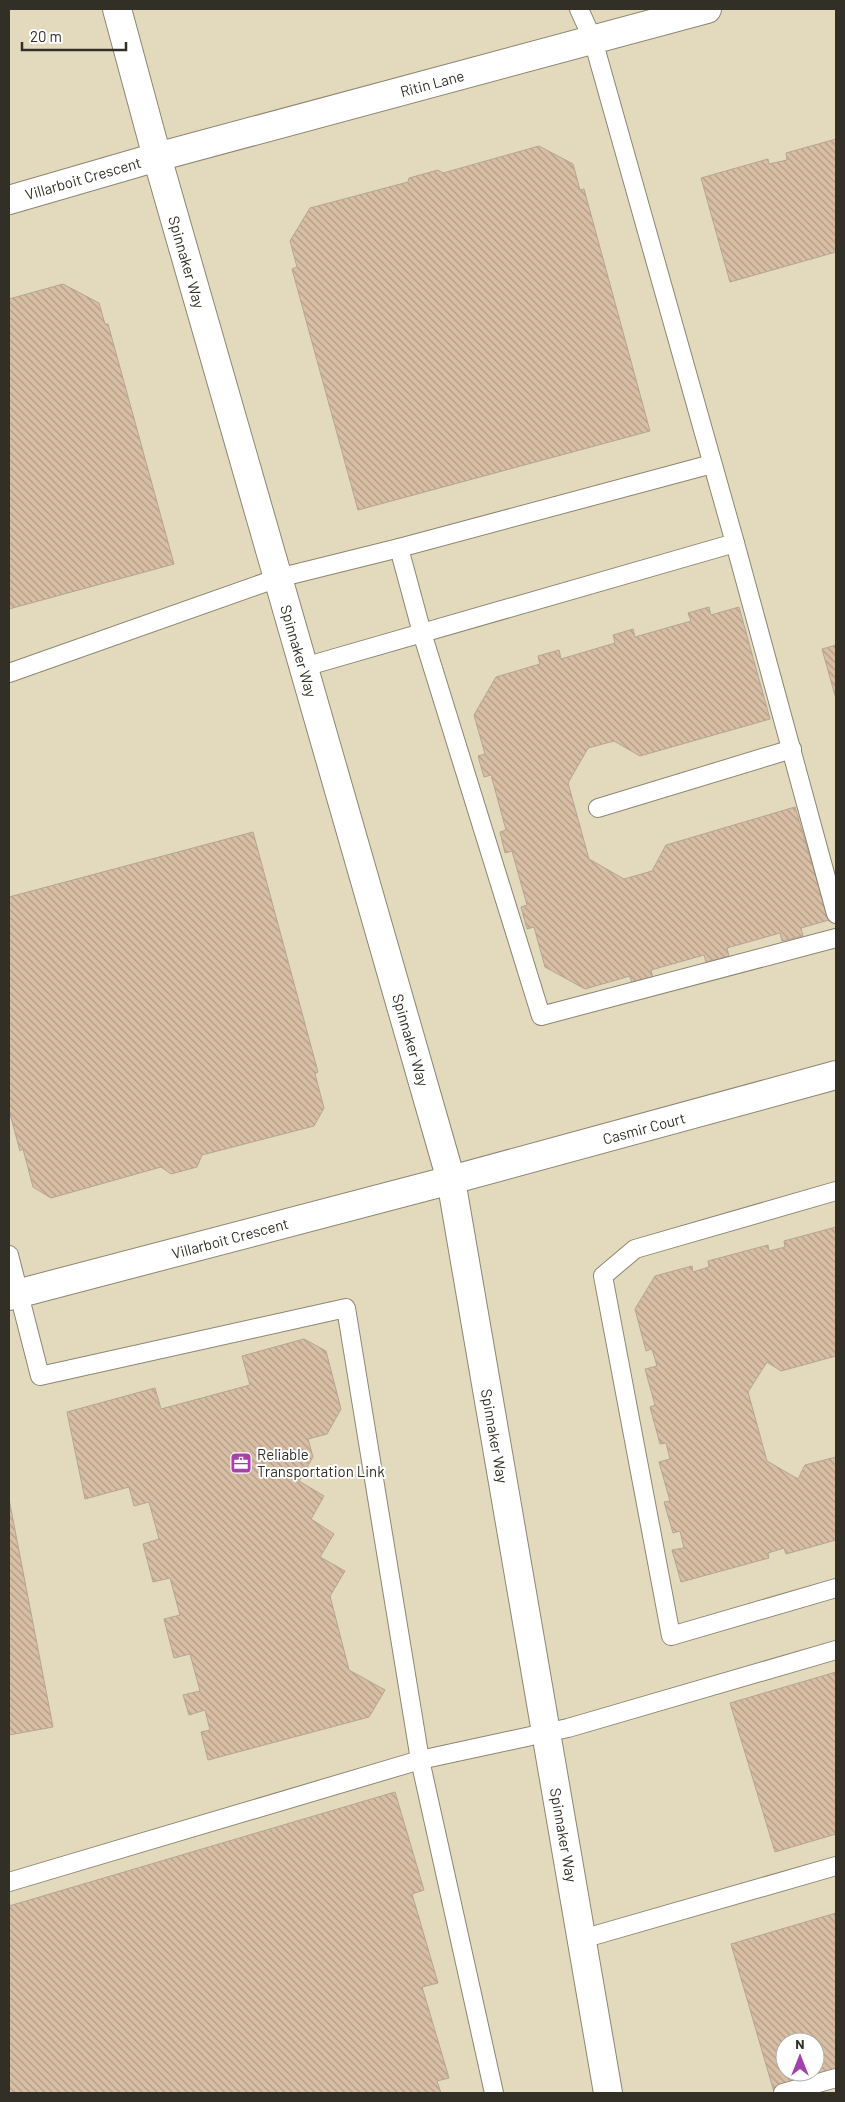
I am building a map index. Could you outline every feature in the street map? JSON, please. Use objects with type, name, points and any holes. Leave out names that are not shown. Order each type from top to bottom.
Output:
[{"type":"street","name":"Spinnaker Way","points":[[116,9],[451,1180],[608,2093]]},
{"type":"street","name":"Ritin Lane","points":[[157,157],[707,9]]},
{"type":"street","name":"Villarboit Crescent","points":[[9,200],[157,157]]},
{"type":"street","name":"Casmir Court","points":[[451,1180],[836,1075]]},
{"type":"street","name":"Villarboit Crescent","points":[[13,1294],[451,1180]]},
{"type":"lane","points":[[579,9],[593,40],[735,543],[836,914]]},
{"type":"lane","points":[[9,673],[278,578],[399,548],[712,464]]},
{"type":"lane","points":[[304,667],[735,543]]},
{"type":"lane","points":[[399,548],[422,633],[541,1016],[836,938]]},
{"type":"lane","points":[[598,808],[792,749]]},
{"type":"lane","points":[[836,1191],[635,1249],[603,1276],[671,1636],[836,1588]]},
{"type":"lane","points":[[9,1255],[13,1294],[40,1376],[346,1308],[420,1760],[494,2093]]},
{"type":"lane","points":[[9,1882],[420,1760],[546,1733],[836,1650]]},
{"type":"lane","points":[[582,1939],[836,1866]]},
{"type":"lane","points":[[783,2093],[836,2078]]},
{"type":"shaded area","points":[[9,9],[836,9],[836,2093],[9,2093]]},
{"type":"building","points":[[836,139],[836,252],[730,282],[701,178],[768,159],[769,164],[787,160],[786,153]]},
{"type":"building","points":[[539,146],[573,164],[580,190],[584,189],[650,431],[358,510],[292,269],[297,267],[290,241],[310,208],[408,182],[409,178],[438,170],[443,173]]},
{"type":"building","points":[[63,284],[99,303],[105,324],[108,324],[174,564],[9,609],[9,299]]},
{"type":"building","points":[[709,607],[711,615],[739,607],[770,719],[640,756],[614,741],[588,748],[568,783],[589,859],[624,879],[652,871],[666,845],[795,807],[829,920],[801,928],[803,936],[782,941],[780,933],[727,948],[729,956],[706,962],[704,955],[651,970],[653,978],[632,984],[630,976],[585,989],[545,967],[534,927],[527,929],[521,907],[527,905],[512,851],[505,853],[500,832],[506,830],[491,775],[484,777],[478,756],[485,754],[474,715],[496,677],[540,664],[538,656],[559,650],[561,659],[615,643],[613,635],[633,629],[635,637],[691,621],[688,613]]},
{"type":"building","points":[[836,645],[836,699],[822,649]]},
{"type":"building","points":[[253,832],[318,1072],[315,1074],[324,1108],[314,1126],[202,1155],[197,1167],[171,1174],[161,1167],[51,1198],[33,1187],[23,1149],[20,1151],[9,1110],[9,897]]},
{"type":"building","points":[[836,1227],[836,1356],[781,1371],[767,1362],[748,1392],[767,1461],[798,1479],[805,1465],[836,1457],[836,1540],[786,1554],[784,1548],[768,1553],[769,1558],[681,1582],[672,1550],[684,1548],[680,1531],[673,1533],[664,1502],[670,1501],[659,1462],[670,1459],[666,1443],[660,1444],[650,1407],[655,1405],[645,1369],[657,1366],[652,1349],[646,1351],[635,1309],[655,1276],[692,1266],[693,1272],[709,1267],[708,1261],[768,1245],[769,1251],[785,1247],[784,1241]]},
{"type":"building","points":[[304,1339],[326,1351],[341,1409],[327,1434],[308,1439],[313,1457],[299,1481],[324,1496],[311,1519],[334,1534],[320,1557],[345,1571],[330,1596],[349,1670],[385,1690],[369,1717],[208,1760],[201,1732],[210,1730],[205,1710],[189,1715],[183,1695],[200,1691],[190,1654],[174,1658],[164,1619],[180,1615],[170,1578],[153,1582],[143,1544],[159,1539],[149,1502],[134,1506],[129,1487],[85,1499],[67,1412],[155,1388],[161,1409],[250,1385],[242,1356]]},
{"type":"building","points":[[9,1499],[53,1727],[9,1735]]},
{"type":"building","points":[[836,1672],[836,1834],[775,1852],[730,1703]]},
{"type":"building","points":[[395,1792],[424,1890],[412,1894],[438,1983],[422,1987],[449,2078],[437,2081],[441,2093],[9,2093],[9,1906]]},
{"type":"building","points":[[836,1913],[836,2074],[825,2077],[825,2032],[775,2032],[775,2082],[808,2082],[774,2092],[731,1944]]},
{"type":"place","name":"Reliable Transportation Link","points":[[241,1463]]}]
